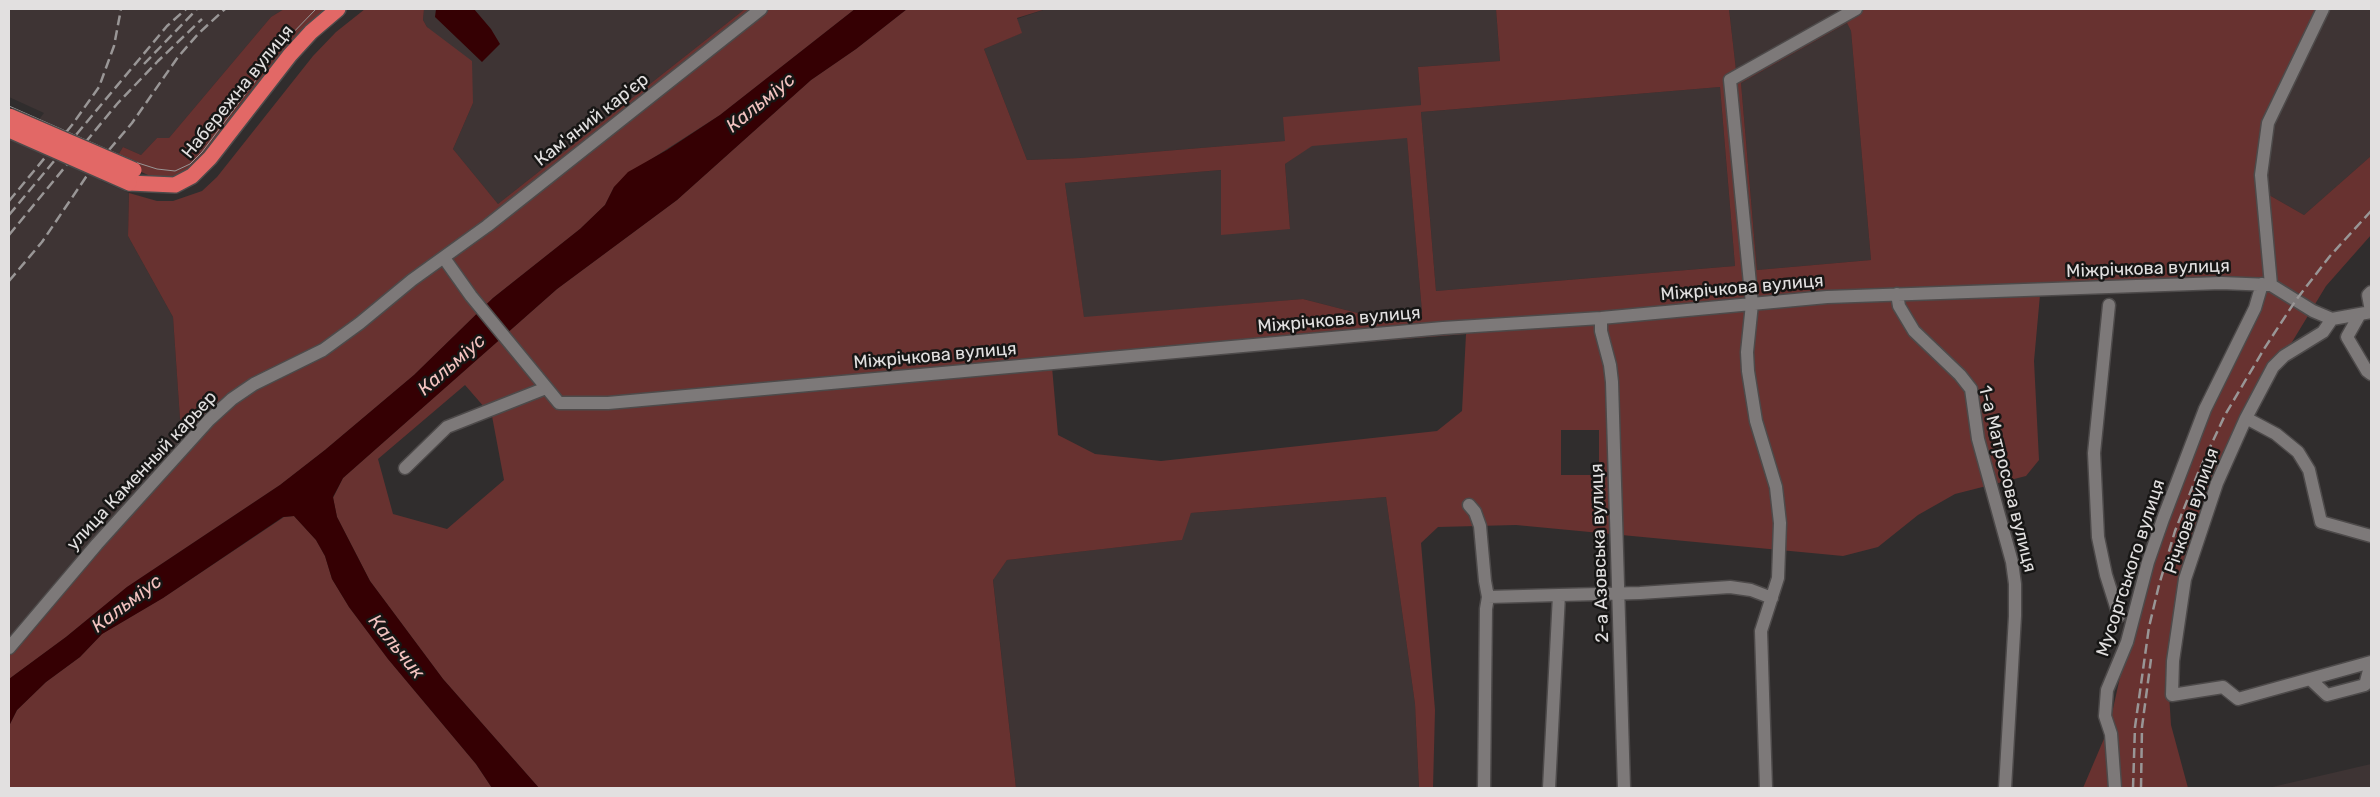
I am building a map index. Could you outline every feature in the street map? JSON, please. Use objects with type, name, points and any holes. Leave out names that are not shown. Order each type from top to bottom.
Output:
[{"type":"highway","name":"Набережна вулиця","points":[[132,176],[160,185],[182,182],[201,168],[290,55],[338,9]]},
{"type":"highway","points":[[9,116],[132,176]]},
{"type":"highway","points":[[9,130],[132,176]]},
{"type":"street","name":"Кам'яний кар'єр","points":[[444,258],[760,9]]},
{"type":"street","points":[[1766,788],[1760,646],[1761,631],[1778,578],[1780,563],[1779,516],[1776,487],[1756,421],[1752,399],[1747,352],[1752,304],[1730,80],[1856,9]]},
{"type":"street","points":[[2266,284],[2261,175],[2268,123],[2323,9]]},
{"type":"street","name":"Міжрічкова вулиця","points":[[444,258],[471,296],[559,403],[608,403],[1444,328],[1601,318],[1752,304],[1897,294],[2221,283],[2266,284],[2313,311],[2332,319]]},
{"type":"street","name":"улица Каменный карьер","points":[[9,648],[97,544],[209,420],[232,399],[254,384],[323,350],[360,323],[412,280],[444,258]]},
{"type":"street","name":"Мусоргського вулиця","points":[[2115,788],[2105,700],[2110,682],[2127,642],[2148,562],[2166,511],[2206,409],[2266,284]]},
{"type":"street","points":[[2371,292],[2368,295],[2367,313],[2347,337],[2367,371],[2371,374]]},
{"type":"street","name":"1-а Матросова вулиця","points":[[1897,294],[1899,306],[1914,331],[1960,375],[1971,389],[1981,450],[2012,562],[2015,584],[2015,616],[2006,788]]},
{"type":"street","points":[[2109,305],[2094,453],[2098,537],[2106,575],[2127,642]]},
{"type":"street","points":[[2332,319],[2367,313]]},
{"type":"street","name":"2-а Азовська вулиця","points":[[1601,318],[1601,331],[1610,365],[1612,382],[1624,788]]},
{"type":"street","name":"Річкова вулиця","points":[[2332,319],[2323,332],[2284,356],[2273,367],[2246,418],[2217,483],[2185,580],[2173,661],[2172,695],[2223,687],[2238,699],[2371,663]]},
{"type":"street","points":[[406,468],[448,427],[546,388]]},
{"type":"street","points":[[2246,418],[2276,434],[2298,452],[2309,470],[2321,522],[2371,536]]},
{"type":"street","points":[[1469,504],[1475,512],[1480,526],[1484,581],[1488,597],[1486,609],[1484,788]]},
{"type":"street","points":[[1488,597],[1730,587],[1751,590],[1772,598]]},
{"type":"street","points":[[1549,788],[1559,594]]},
{"type":"street","points":[[2119,616],[2135,617]]},
{"type":"street","points":[[2310,679],[2327,695],[2365,685],[2371,663]]},
{"type":"shaded area","points":[[9,9],[284,9],[271,17],[169,138],[157,138],[141,155],[123,147],[101,181],[129,193],[128,236],[173,317],[180,419],[192,430],[9,639],[9,139],[20,144],[44,113],[9,97]]},
{"type":"shaded area","points":[[284,9],[331,9],[218,143],[181,177],[159,180],[115,160],[123,147],[141,155],[157,138],[169,138],[271,17]]},
{"type":"shaded area","points":[[365,9],[424,9],[423,20],[427,27],[472,61],[473,103],[453,149],[498,204],[745,9],[855,9],[720,115],[650,160],[614,187],[605,205],[580,229],[493,298],[414,375],[325,450],[280,485],[127,587],[66,637],[9,679],[9,639],[192,430],[180,419],[173,317],[128,236],[129,193],[157,201],[173,201],[202,191],[217,177],[313,56],[336,32]]},
{"type":"shaded area","points":[[424,9],[745,9],[498,204],[453,149],[473,103],[423,20]]},
{"type":"shaded area","points":[[907,9],[1046,9],[1017,18],[1022,33],[984,49],[1027,160],[1080,158],[1285,141],[1283,117],[1421,105],[1418,67],[1500,61],[1496,9],[1729,9],[1736,70],[1845,9],[2329,9],[2284,100],[2274,125],[2267,171],[2269,195],[2304,215],[2371,156],[2371,235],[2326,286],[2286,352],[2197,530],[2169,694],[2171,725],[2188,788],[2083,788],[2109,727],[2127,645],[2162,516],[2261,291],[2221,286],[2040,295],[2034,361],[2039,460],[2026,476],[1955,494],[1918,515],[1878,547],[1843,556],[1516,525],[1438,527],[1421,543],[1435,710],[1433,788],[1419,788],[1415,704],[1386,497],[1191,513],[1182,540],[1007,560],[993,580],[1016,788],[539,788],[443,679],[370,581],[337,517],[333,498],[343,478],[557,289],[677,200],[811,80],[856,49]],"holes":[[[1847,23],[1851,31],[1871,260],[1757,270],[1741,83]],[[1720,87],[1735,266],[1436,291],[1421,112]],[[1407,138],[1422,312],[1373,317],[1303,299],[1084,317],[1065,183],[1221,170],[1221,235],[1290,229],[1285,164],[1312,146]],[[1466,334],[1462,411],[1437,431],[1161,461],[1095,454],[1058,435],[1052,367]],[[465,385],[492,416],[504,480],[447,529],[393,514],[378,459]],[[1561,430],[1599,430],[1599,475],[1561,475]]]},
{"type":"shaded area","points":[[1046,9],[1496,9],[1500,61],[1418,67],[1421,105],[1285,141],[1080,158],[1027,160],[984,49],[1021,33],[1017,19]]},
{"type":"shaded area","points":[[1729,9],[1845,9],[1736,70]]},
{"type":"shaded area","points":[[2329,9],[2371,9],[2371,156],[2304,215],[2269,195],[2267,171],[2274,125],[2284,100]]},
{"type":"shaded area","points":[[1847,23],[1851,31],[1871,260],[1757,270],[1741,83]]},
{"type":"shaded area","points":[[1720,87],[1735,266],[1436,291],[1421,112]]},
{"type":"shaded area","points":[[1407,137],[1422,312],[1373,317],[1303,299],[1084,318],[1065,183],[1221,170],[1290,228],[1285,164],[1312,145]]},
{"type":"shaded area","points":[[1386,497],[1415,704],[1419,788],[1016,788],[993,579],[1007,560],[1181,540],[1191,513]]},
{"type":"shaded area","points":[[294,516],[316,540],[325,556],[332,579],[349,607],[388,659],[476,764],[492,788],[9,788],[9,726],[17,710],[46,682],[80,657],[102,634],[163,598],[284,517]]},
{"type":"shaded area","points":[[2371,764],[2371,788],[2268,788]]},
{"type":"water","points":[[436,9],[474,9],[491,29],[500,44],[482,62],[435,17]]},
{"type":"water","points":[[855,9],[907,9],[856,49],[811,80],[677,200],[557,289],[343,478],[333,497],[337,517],[370,581],[443,679],[539,788],[492,788],[476,764],[388,659],[349,607],[332,579],[325,556],[316,540],[294,516],[283,517],[163,598],[102,634],[80,657],[46,682],[17,710],[9,726],[9,679],[66,637],[127,587],[280,485],[325,450],[414,375],[493,298],[580,229],[605,205],[614,187],[628,172],[667,150],[720,115]]},
{"type":"tram line","points":[[9,106],[138,163],[157,169],[175,171],[190,164],[202,152],[286,40],[316,9]]},
{"type":"railway","points":[[9,201],[72,125],[99,87],[114,46],[121,9]]},
{"type":"railway","points":[[9,215],[167,26],[186,9]]},
{"type":"railway","points":[[144,64],[197,9]]},
{"type":"railway","points":[[9,281],[42,242],[86,177],[132,123],[178,57],[199,33],[225,9]]},
{"type":"railway","points":[[9,235],[117,104],[202,19]]},
{"type":"railway","points":[[2133,788],[2135,727],[2149,627],[2175,531],[2198,473],[2225,415],[2296,300],[2330,256],[2371,211]]},
{"type":"railway","points":[[2141,788],[2142,727],[2151,659]]},
{"type":"water label","name":"Кальміус","points":[[761,103]]},
{"type":"water label","name":"Кальміус","points":[[452,365]]},
{"type":"water label","name":"Кальміус","points":[[127,604]]},
{"type":"water label","name":"Кальчик","points":[[396,647]]}]
